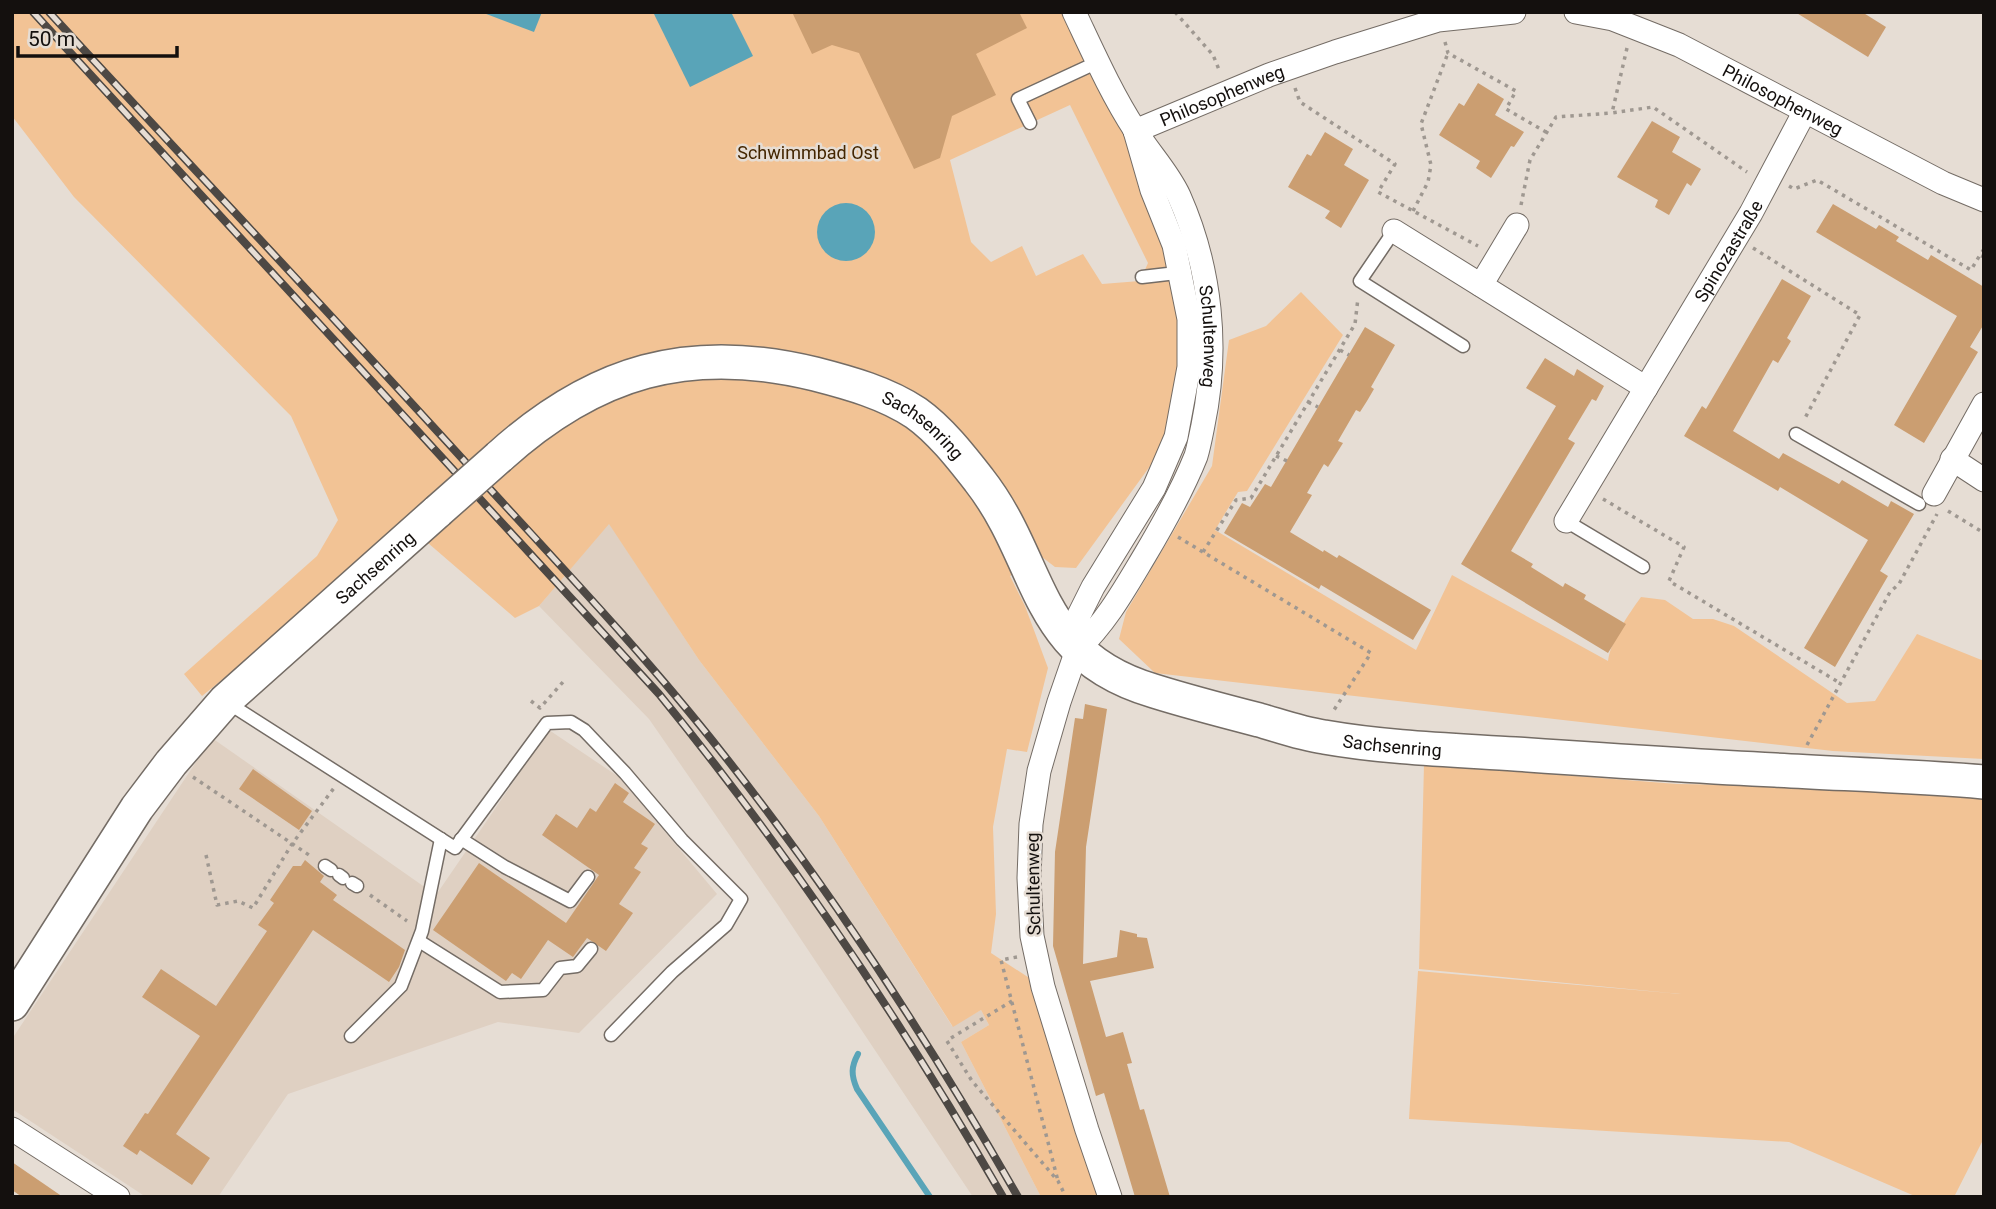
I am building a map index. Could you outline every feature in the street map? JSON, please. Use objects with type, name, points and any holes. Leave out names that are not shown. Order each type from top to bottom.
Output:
[{"type":"street","name":"Schultenweg","points":[[1074,12],[1135,131],[1152,190],[1174,245],[1191,271],[1189,367],[1176,437],[1154,488],[1093,587],[1079,615],[1077,650],[1040,771],[1031,824],[1029,878],[1032,936],[1061,1046],[1110,1197]]},
{"type":"street","name":"Philosophenweg","points":[[1135,131],[1288,69],[1436,16],[1514,12]]},
{"type":"street","name":"Philosophenweg","points":[[1576,12],[1613,19],[1678,45],[1943,183],[1984,200]]},
{"type":"street","name":"Spinozastraße","points":[[1566,521],[1737,237],[1805,111]]},
{"type":"street","points":[[1481,285],[1517,225]]},
{"type":"street","points":[[1394,231],[1646,388]]},
{"type":"street","name":"Sachsenring","points":[[12,1004],[137,808],[171,763],[225,701],[522,436],[555,412],[625,377],[670,364],[735,361],[799,370],[842,381],[888,398],[919,415],[946,441],[981,483],[1000,512],[1057,626],[1077,650],[1111,674],[1148,690],[1321,737],[1406,747],[1984,782]]},
{"type":"street","points":[[1926,499],[1984,404]]},
{"type":"street","points":[[1952,459],[1984,480]]},
{"type":"street","points":[[12,1129],[118,1197]]},
{"type":"lane","points":[[1030,123],[1018,99],[1098,62]]},
{"type":"lane","points":[[1394,231],[1360,281],[1463,346]]},
{"type":"lane","points":[[1142,277],[1191,271]]},
{"type":"lane","points":[[1797,434],[1926,499]]},
{"type":"lane","name":"Spinozastraße","points":[[1566,521],[1643,567]]},
{"type":"lane","points":[[225,701],[455,848],[547,723],[571,722],[584,730],[625,773],[681,840],[741,900],[726,925],[672,972],[611,1035]]},
{"type":"lane","points":[[351,1037],[401,986],[420,936],[441,839]]},
{"type":"lane","points":[[461,839],[505,867],[570,901],[588,877]]},
{"type":"lane","points":[[420,936],[500,992],[542,990],[560,968],[577,966],[591,948]]},
{"type":"path","points":[[1175,12],[1213,55],[1228,92]]},
{"type":"path","points":[[1413,211],[1427,182],[1431,165],[1421,124],[1448,53],[1436,16]]},
{"type":"path","points":[[1612,113],[1632,27]]},
{"type":"path","points":[[1448,53],[1516,91],[1506,109],[1546,132]]},
{"type":"path","points":[[1288,69],[1300,102],[1395,164],[1378,192],[1499,257]]},
{"type":"path","points":[[1517,225],[1530,160],[1556,117],[1653,107],[1768,181],[1794,189],[1817,180],[1972,270],[1984,248]]},
{"type":"path","points":[[1737,237],[1860,315],[1797,434]]},
{"type":"path","points":[[1203,552],[1236,500],[1251,498],[1355,324],[1360,281]]},
{"type":"path","points":[[1339,351],[1349,355]]},
{"type":"path","points":[[1308,402],[1318,407]]},
{"type":"path","points":[[1276,456],[1287,461]]},
{"type":"path","points":[[1586,489],[1684,547],[1669,581],[1840,682]]},
{"type":"path","points":[[1793,771],[1890,592],[1899,584],[1941,507],[1984,533]]},
{"type":"path","points":[[1197,548],[1371,653],[1331,713],[1321,737]]},
{"type":"path","points":[[530,701],[540,708],[563,682]]},
{"type":"path","points":[[171,763],[341,876],[420,936]]},
{"type":"path","points":[[206,855],[217,905],[238,901],[254,908],[292,844],[343,776]]},
{"type":"path","points":[[1036,954],[1001,960],[1058,1181],[1066,1197]]},
{"type":"path","points":[[1012,1001],[949,1039],[972,1081],[1058,1181]]},
{"type":"shaded area","points":[[609,523],[699,660],[819,816],[952,1026],[981,1010],[989,1025],[961,1042],[1041,1197],[973,1197],[778,905],[649,719],[539,606]]},
{"type":"shaded area","points":[[549,730],[619,777],[717,894],[579,1033],[498,1022],[288,1094],[218,1197],[146,1197],[12,1109],[12,1039],[212,738],[436,895]]},
{"type":"green space","name":"Schwimmbad Ost","points":[[12,12],[1073,12],[1097,62],[1180,273],[1177,429],[1076,568],[1055,567],[1042,557],[1010,576],[1025,606],[1048,668],[1027,752],[1007,749],[993,827],[996,914],[991,953],[1043,987],[1110,1197],[1041,1197],[961,1042],[989,1025],[981,1010],[953,1027],[819,816],[699,660],[609,524],[539,606],[515,618],[406,524],[356,571],[202,696],[184,674],[317,556],[338,520],[291,416],[74,197],[12,116]],"holes":[[[1070,105],[1148,263],[1140,281],[1102,284],[1083,254],[1036,276],[1022,246],[991,262],[971,242],[950,160]]]},
{"type":"green space","points":[[1301,292],[1343,335],[1247,491],[1238,492],[1215,530],[1416,650],[1452,575],[1608,661],[1616,636],[1641,597],[1665,600],[1693,619],[1713,619],[1734,626],[1847,703],[1875,701],[1917,634],[1984,661],[1984,759],[1833,751],[1155,673],[1119,639],[1126,612],[1212,466],[1229,340],[1266,326]]},
{"type":"green space","points":[[1424,764],[1677,784],[1792,786],[1984,795],[1984,1138],[1954,1197],[1917,1197],[1789,1142],[1409,1119],[1418,971],[1681,994],[1419,969]]},
{"type":"water","points":[[481,12],[542,12],[534,32]]},
{"type":"water","points":[[653,12],[731,12],[753,56],[690,87]]},
{"type":"water","points":[[840,203],[852,203],[867,211],[875,226],[875,238],[867,253],[852,261],[840,261],[825,253],[817,238],[817,226],[825,211]]},
{"type":"building","points":[[792,12],[1019,12],[1027,28],[976,54],[996,95],[952,116],[940,158],[914,169],[859,53],[832,45],[812,54]]},
{"type":"building","points":[[1795,12],[1862,12],[1886,27],[1868,57]]},
{"type":"building","points":[[1478,83],[1504,99],[1495,115],[1524,132],[1514,147],[1511,146],[1491,178],[1476,168],[1480,161],[1439,135],[1459,103],[1464,106]]},
{"type":"building","points":[[1652,121],[1680,137],[1672,152],[1701,169],[1691,186],[1687,183],[1669,215],[1655,207],[1658,200],[1617,177]]},
{"type":"building","points":[[1325,132],[1353,149],[1344,165],[1369,180],[1341,228],[1325,218],[1330,211],[1288,187],[1307,154],[1311,156]]},
{"type":"building","points":[[1833,204],[1876,229],[1879,225],[1899,237],[1896,241],[1928,260],[1931,255],[1984,287],[1984,324],[1970,347],[1978,352],[1924,443],[1894,425],[1957,316],[1816,232]]},
{"type":"building","points":[[1782,279],[1811,296],[1787,338],[1791,341],[1778,363],[1773,360],[1733,431],[1779,459],[1783,453],[1839,484],[1842,480],[1888,507],[1891,501],[1914,514],[1880,571],[1888,576],[1835,667],[1804,648],[1868,540],[1780,487],[1778,491],[1684,436],[1702,406],[1706,409]]},
{"type":"building","points":[[1365,327],[1395,345],[1371,387],[1374,389],[1367,401],[1360,412],[1356,410],[1338,441],[1343,443],[1328,467],[1324,464],[1307,493],[1312,495],[1290,532],[1323,552],[1324,550],[1337,558],[1339,555],[1431,610],[1413,640],[1321,585],[1319,589],[1224,533],[1242,503],[1250,507],[1265,484],[1271,487]]},
{"type":"building","points":[[1545,358],[1574,376],[1577,369],[1604,386],[1596,401],[1592,399],[1568,439],[1575,443],[1511,551],[1563,587],[1565,583],[1586,595],[1584,599],[1626,624],[1608,653],[1461,564],[1556,406],[1526,388]]},
{"type":"building","points":[[1085,704],[1107,709],[1086,847],[1083,964],[1117,957],[1120,930],[1147,938],[1154,968],[1090,981],[1106,1037],[1123,1032],[1132,1063],[1127,1064],[1140,1110],[1144,1109],[1170,1197],[1135,1197],[1104,1093],[1096,1096],[1053,946],[1055,852],[1075,718],[1083,719]]},
{"type":"building","points":[[253,769],[312,811],[299,830],[239,789]]},
{"type":"building","points":[[615,783],[629,793],[623,802],[655,824],[641,844],[648,848],[634,868],[641,872],[619,904],[633,913],[606,951],[587,938],[573,957],[548,940],[521,979],[512,973],[506,981],[433,930],[479,863],[566,923],[599,875],[542,835],[556,814],[577,828],[590,808],[596,812]]},
{"type":"building","points":[[305,860],[324,876],[320,882],[337,895],[333,900],[405,950],[399,967],[389,982],[313,930],[176,1134],[210,1158],[192,1185],[140,1150],[137,1155],[123,1146],[145,1113],[148,1114],[200,1036],[142,997],[161,969],[216,1006],[267,931],[258,925],[274,903],[270,900],[293,866],[301,866]]},
{"type":"building","points":[[12,1162],[63,1197],[22,1197],[12,1190]]},
{"type":"waterway","points":[[858,1054],[853,1071],[857,1089],[930,1197]]},
{"type":"railway","points":[[33,12],[659,694],[753,814],[841,938],[924,1066],[1003,1197]]},
{"type":"railway","points":[[49,12],[380,368],[579,586],[695,719],[803,860],[879,970],[1018,1197]]}]
